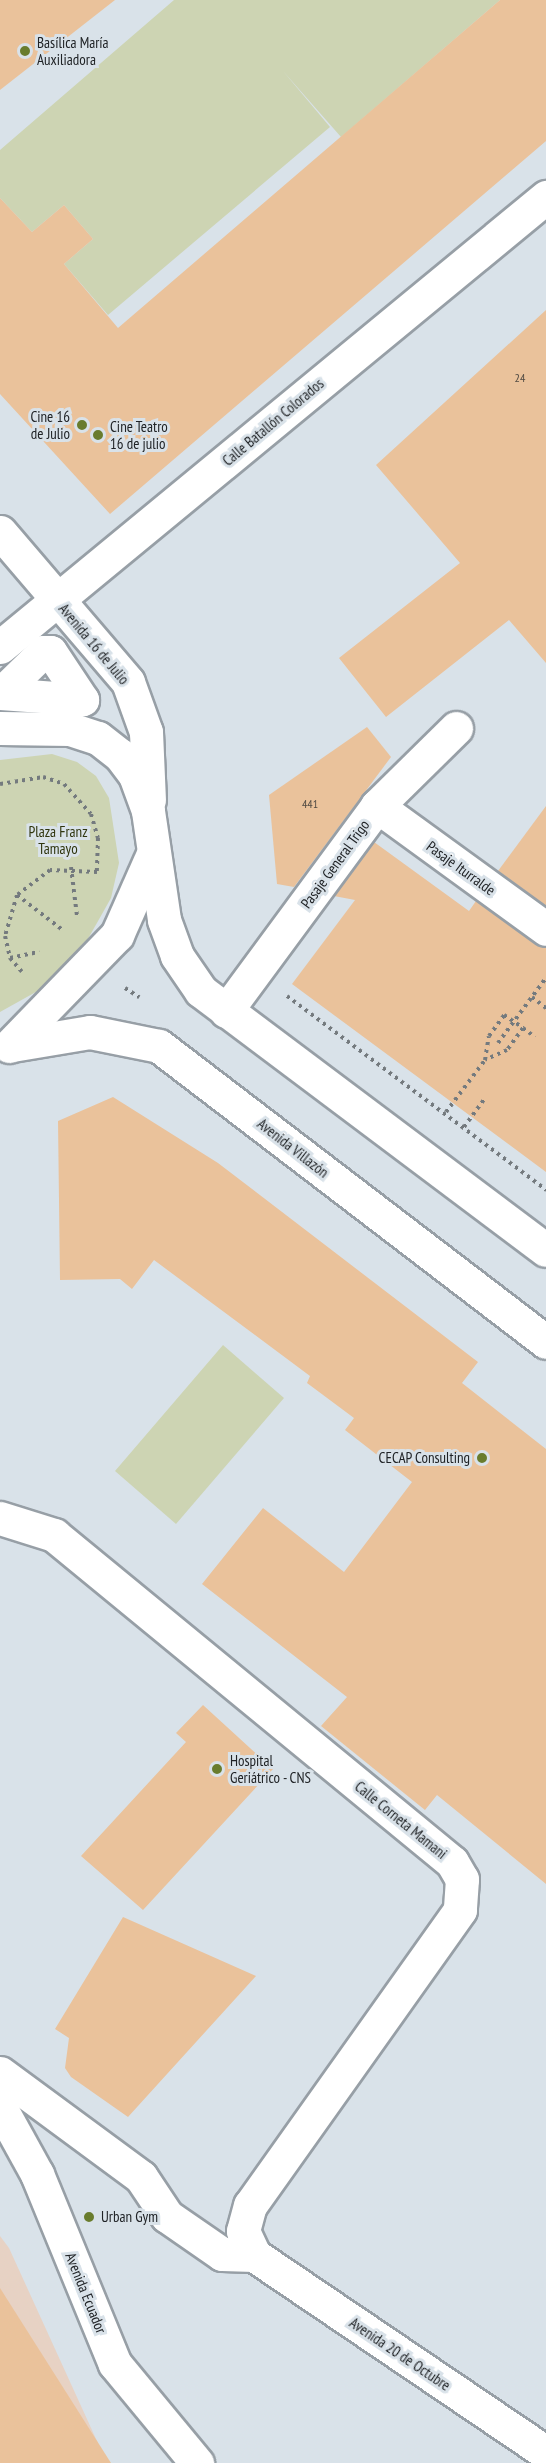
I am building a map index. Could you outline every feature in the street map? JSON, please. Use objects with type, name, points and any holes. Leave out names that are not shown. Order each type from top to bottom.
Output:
[{"type":"main road","name":"Calle Batallón Colorados","points":[[0,647],[546,197]]},
{"type":"main road","name":"Avenida 16 de Julio","points":[[0,532],[128,682],[146,732],[152,772],[148,811]]},
{"type":"main road","points":[[0,728],[38,725],[98,738],[135,775],[148,811],[164,920],[177,956],[201,991],[546,1250]]},
{"type":"main road","name":"Pasaje General Trigo","points":[[226,1011],[377,806],[456,728]]},
{"type":"main road","name":"Pasaje Iturralde","points":[[377,806],[546,929]]},
{"type":"main road","points":[[6,1047],[117,935],[154,851]]},
{"type":"main road","name":"Avenida Villazón","points":[[6,1047],[90,1032],[159,1046],[546,1342]]},
{"type":"main road","name":"Calle Corneta Mamani","points":[[0,1518],[54,1535],[452,1862],[462,1880],[460,1910],[250,2205],[249,2243]]},
{"type":"main road","points":[[0,2073],[141,2177],[167,2216],[222,2254],[249,2243]]},
{"type":"main road","name":"Avenida Ecuador","points":[[0,2107],[37,2174],[115,2364],[197,2463]]},
{"type":"main road","name":"Avenida 20 de Octubre","points":[[249,2243],[546,2453]]},
{"type":"path","points":[[0,784],[43,777],[79,796],[98,838],[97,872],[71,867],[50,870],[17,895],[5,936],[10,958],[27,979],[22,982]]},
{"type":"path","points":[[71,867],[78,921]]},
{"type":"path","points":[[17,895],[71,936]]},
{"type":"path","points":[[498,1043],[546,978]]},
{"type":"path","points":[[285,994],[446,1112],[546,1190]]},
{"type":"path","points":[[532,997],[546,1008]]},
{"type":"path","points":[[446,1112],[485,1060],[489,1036],[504,1015],[535,1036]]},
{"type":"path","points":[[485,1060],[507,1050],[523,1028]]},
{"type":"path","points":[[464,1127],[486,1097]]},
{"type":"shaded area","points":[[0,2236],[9,2248],[107,2463],[0,2463]]},
{"type":"green space","points":[[174,0],[500,0],[341,137],[283,71],[330,127],[108,315],[64,264],[93,239],[64,205],[32,232],[0,198],[0,150]]},
{"type":"green space","name":"Plaza Franz Tamayo","points":[[52,754],[77,762],[96,776],[109,798],[119,863],[111,898],[80,953],[52,983],[0,1012],[0,760]]},
{"type":"green space","points":[[223,1345],[284,1398],[176,1524],[115,1471]]},
{"type":"building","name":"Basílica María Auxiliadora","points":[[0,0],[115,0],[0,90]]},
{"type":"building","points":[[500,0],[546,0],[546,141],[110,514],[0,394],[0,198],[32,232],[64,205],[93,239],[64,264],[118,328]]},
{"type":"building","points":[[546,310],[546,663],[509,620],[386,717],[339,658],[460,563],[376,465]]},
{"type":"building","points":[[367,727],[391,757],[294,887],[277,884],[269,795]]},
{"type":"building","points":[[546,806],[546,906],[498,871]]},
{"type":"building","points":[[374,842],[469,911],[476,901],[546,947],[546,1172],[292,984],[355,900],[334,896]]},
{"type":"building","points":[[113,1097],[218,1163],[478,1362],[462,1383],[546,1449],[546,1884],[437,1795],[425,1810],[321,1726],[347,1697],[202,1584],[263,1508],[344,1572],[412,1482],[345,1430],[354,1418],[307,1383],[310,1376],[154,1260],[132,1289],[120,1279],[60,1280],[58,1121]]},
{"type":"building","points":[[203,1705],[273,1769],[143,1910],[81,1856],[186,1742],[176,1733]]},
{"type":"building","points":[[123,1917],[256,1976],[128,2117],[71,2077],[65,2068],[69,2038],[55,2029]]},
{"type":"building","points":[[0,2288],[111,2463],[0,2463]]},
{"type":"place","name":"Basílica María Auxiliadora","points":[[25,51]]},
{"type":"place","name":"Cine 16 de Julio","points":[[82,425]]},
{"type":"place","name":"Cine Teatro 16 de julio","points":[[98,435]]},
{"type":"place","name":"CECAP Consulting","points":[[482,1458]]},
{"type":"place","name":"Hospital Geriátrico - CNS","points":[[217,1769]]},
{"type":"place","name":"Urban Gym","points":[[89,2217]]}]
